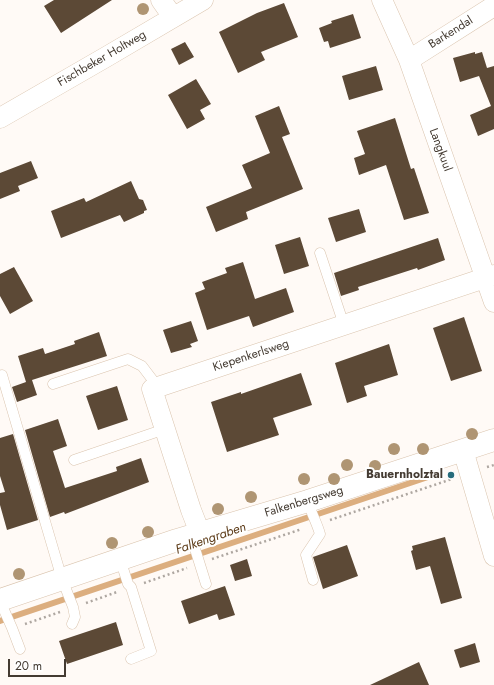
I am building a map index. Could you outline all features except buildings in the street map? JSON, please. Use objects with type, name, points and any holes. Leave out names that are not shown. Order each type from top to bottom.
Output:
[{"type":"street","points":[[161,0],[173,17]]},
{"type":"street","name":"Fischbeker Holtweg","points":[[0,118],[106,58],[203,0]]},
{"type":"street","name":"Langkuul","points":[[382,0],[409,60],[490,276],[494,302]]},
{"type":"street","name":"Barkendal","points":[[409,60],[494,6]]},
{"type":"street","name":"Kiepenkerlsweg","points":[[158,387],[490,276]]},
{"type":"street","points":[[158,387],[152,389],[165,429],[195,539]]},
{"type":"street","name":"Falkenbergsweg","points":[[2,605],[68,596],[122,566],[195,539],[312,515],[462,450],[494,440]]},
{"type":"street","points":[[462,450],[494,556]]},
{"type":"lane","points":[[320,253],[344,325]]},
{"type":"lane","points":[[53,384],[128,360],[142,366],[158,387]]},
{"type":"lane","points":[[2,375],[75,617],[72,624]]},
{"type":"lane","points":[[74,460],[165,429]]},
{"type":"lane","points":[[312,515],[320,534],[306,556],[313,580]]},
{"type":"lane","points":[[195,539],[199,562],[206,584]]},
{"type":"lane","points":[[122,566],[151,651],[131,659]]},
{"type":"lane","points":[[2,605],[12,626],[20,649]]},
{"type":"path","points":[[12,626],[68,596],[129,586],[199,562],[312,515],[469,473],[494,464]]},
{"type":"waterway","name":"Falkengraben","points":[[0,621],[428,477]]},
{"type":"place","name":"Bauernholztal","points":[[451,475]]}]
